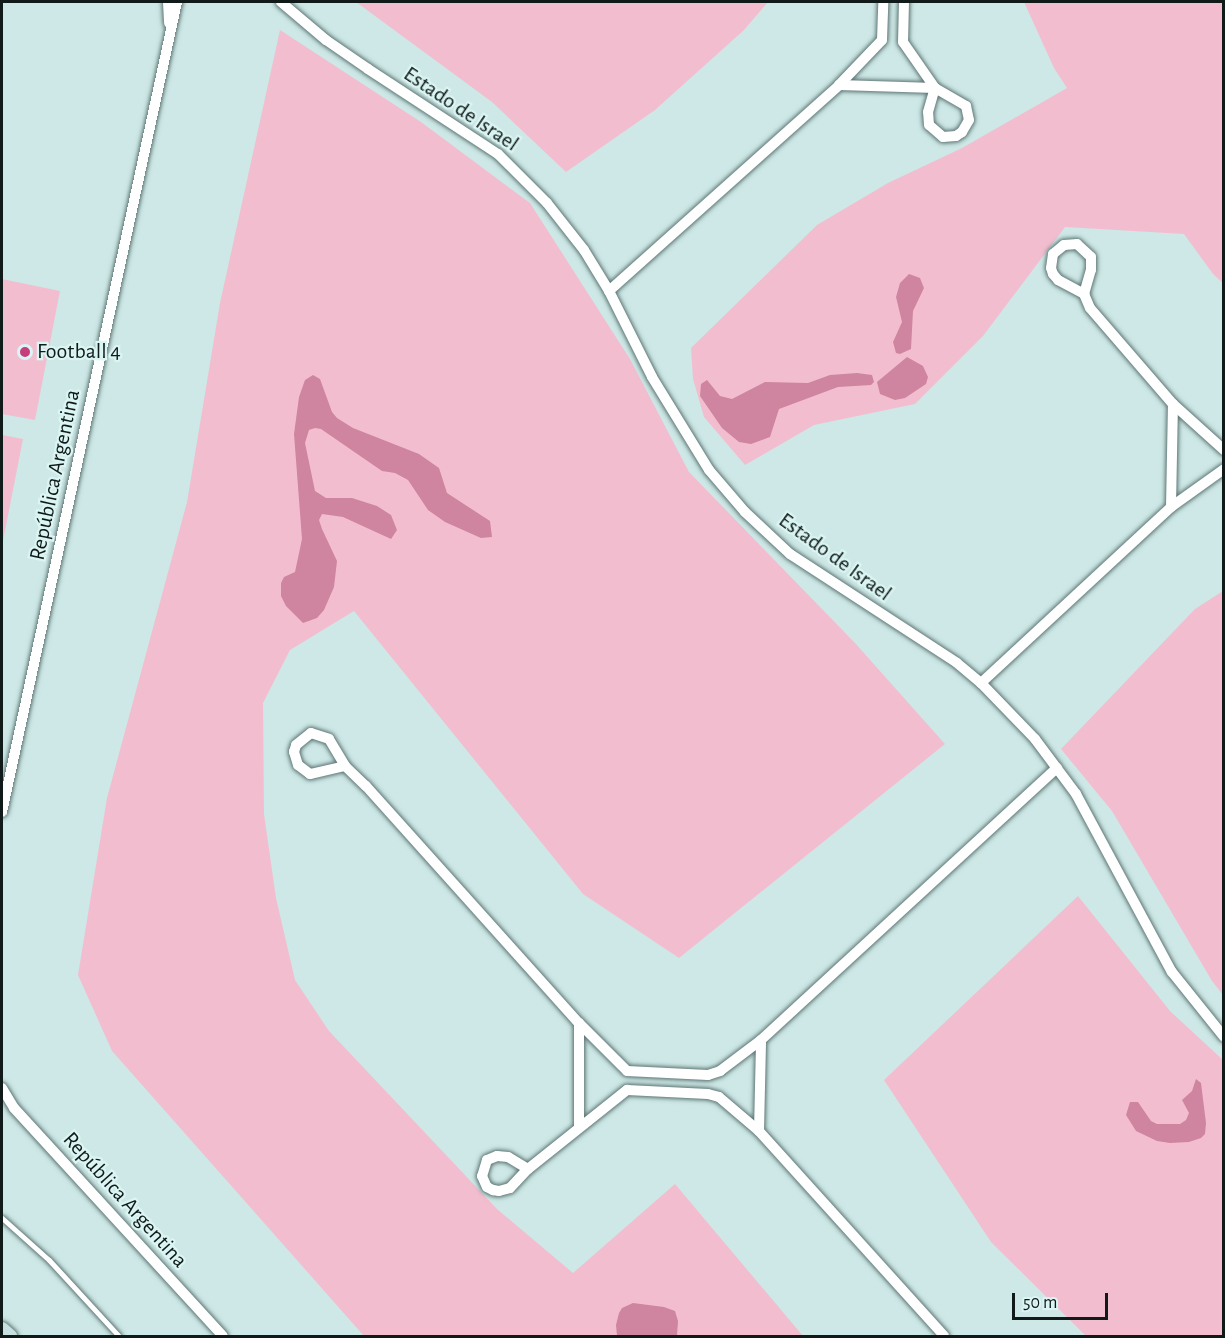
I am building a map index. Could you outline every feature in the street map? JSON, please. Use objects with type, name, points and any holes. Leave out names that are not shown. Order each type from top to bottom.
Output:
[{"type":"main road","points":[[2,1329],[10,1336]]},
{"type":"street","name":"República Argentina","points":[[168,2],[170,41]]},
{"type":"street","name":"República Argentina","points":[[2,812],[177,2]]},
{"type":"street","name":"Estado de Israel","points":[[281,2],[326,40],[498,154],[566,225],[609,291],[652,377],[693,448],[745,512],[790,554],[927,642],[981,683],[1035,739],[1090,819],[1158,951],[1185,991],[1224,1037]]},
{"type":"street","points":[[609,291],[839,85],[882,40],[883,2]]},
{"type":"street","points":[[904,2],[903,42],[935,88],[966,106],[969,120],[962,132],[956,136],[943,137],[929,125],[928,112],[935,88]]},
{"type":"street","points":[[882,40],[903,42]]},
{"type":"street","points":[[839,85],[935,88]]},
{"type":"street","points":[[981,683],[1170,507],[1222,469],[1224,451],[1173,404],[1090,308],[1084,294],[1058,280],[1053,274],[1051,268],[1053,254],[1064,245],[1077,244],[1091,257],[1091,270],[1084,294]]},
{"type":"street","points":[[1170,507],[1173,404]]},
{"type":"street","points":[[345,766],[310,774],[298,765],[294,752],[296,745],[311,733],[324,735],[333,744],[345,766],[366,786],[579,1023],[627,1071],[708,1075],[733,1063],[761,1040],[1057,768]]},
{"type":"street","points":[[579,1023],[579,1125]]},
{"type":"street","points":[[759,1131],[761,1040]]},
{"type":"street","points":[[627,1071],[627,1090]]},
{"type":"street","points":[[708,1075],[708,1094]]},
{"type":"street","name":"República Argentina","points":[[2,1088],[14,1108],[223,1336]]},
{"type":"street","points":[[528,1168],[579,1125],[627,1090],[708,1094],[719,1097],[759,1131],[944,1336]]},
{"type":"lane","points":[[2,1218],[44,1255],[119,1336]]},
{"type":"shaded area","points":[[356,2],[768,2],[744,30],[655,110],[566,172],[492,102]]},
{"type":"shaded area","points":[[1024,2],[1223,2],[1223,283],[1213,274],[1184,234],[1065,227],[983,336],[915,404],[814,425],[745,465],[704,417],[693,379],[691,348],[817,225],[888,183],[962,148],[1067,88],[1054,68]]},
{"type":"shaded area","points":[[280,30],[421,122],[530,203],[630,359],[689,472],[855,643],[945,744],[679,958],[583,894],[354,611],[290,650],[263,703],[264,814],[276,898],[295,980],[329,1031],[497,1209],[573,1273],[675,1184],[803,1336],[364,1336],[112,1051],[78,975],[107,798],[187,502],[220,303]]},
{"type":"shaded area","points":[[909,274],[920,278],[924,288],[913,311],[911,349],[900,354],[896,353],[893,342],[902,322],[896,297],[900,283]]},
{"type":"shaded area","name":"Football 4","points":[[2,279],[60,291],[35,420],[2,414]]},
{"type":"shaded area","points":[[907,357],[923,366],[928,377],[926,384],[905,398],[895,400],[880,394],[877,382]]},
{"type":"shaded area","points":[[857,373],[872,375],[874,382],[871,385],[838,387],[779,409],[770,437],[751,444],[739,442],[722,428],[700,396],[701,384],[707,380],[720,396],[732,399],[765,382],[808,383],[830,375]]},
{"type":"shaded area","points":[[313,375],[320,379],[332,412],[337,418],[353,428],[419,454],[439,468],[447,493],[490,521],[492,537],[481,538],[445,522],[428,510],[408,480],[395,473],[382,471],[321,429],[309,430],[305,443],[315,491],[326,498],[352,498],[377,506],[391,515],[397,530],[391,539],[343,517],[322,514],[319,520],[337,561],[334,587],[324,610],[317,618],[303,623],[286,606],[281,596],[281,583],[284,577],[295,572],[302,539],[294,434],[299,397],[305,380]]},
{"type":"shaded area","points":[[2,435],[23,439],[2,546]]},
{"type":"shaded area","points":[[1223,591],[1223,995],[1212,981],[1112,811],[1061,749],[1195,609]]},
{"type":"shaded area","points":[[1078,896],[1170,1011],[1223,1060],[1223,1336],[1086,1336],[991,1242],[884,1080]]},
{"type":"shaded area","points":[[1196,1079],[1201,1083],[1206,1123],[1205,1134],[1201,1138],[1189,1142],[1170,1143],[1157,1141],[1136,1131],[1126,1115],[1130,1102],[1138,1102],[1151,1121],[1157,1124],[1180,1124],[1186,1120],[1189,1113],[1182,1100],[1192,1091]]},
{"type":"shaded area","points":[[633,1303],[664,1307],[675,1311],[678,1321],[677,1336],[617,1336],[616,1325],[619,1313],[622,1308]]},
{"type":"place","name":"Football 4","points":[[25,352]]}]
